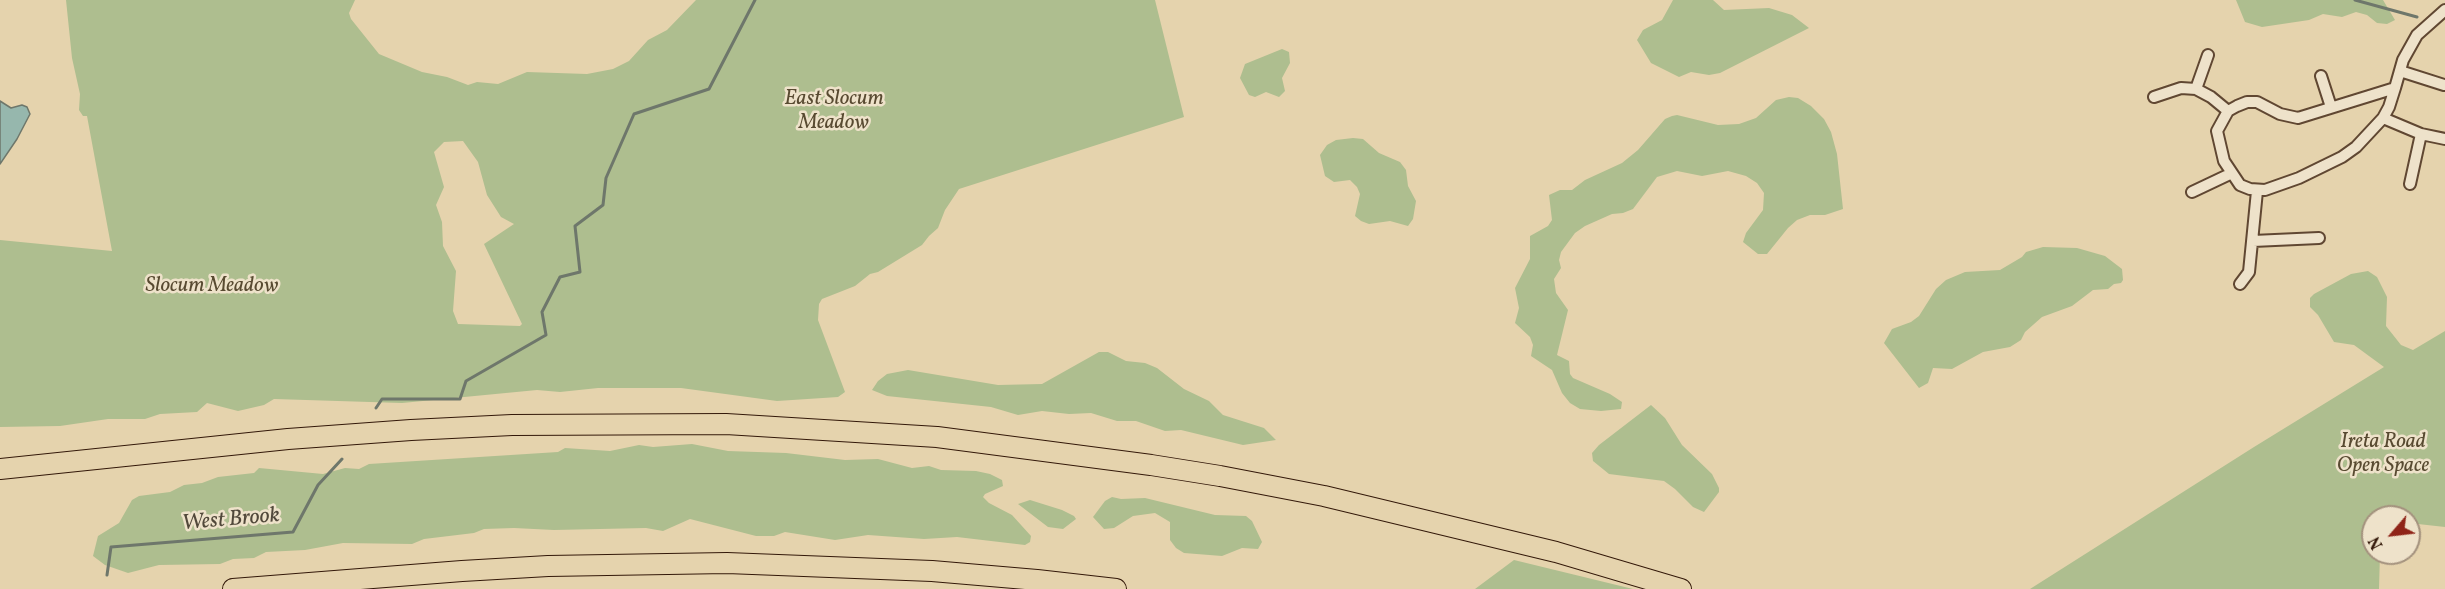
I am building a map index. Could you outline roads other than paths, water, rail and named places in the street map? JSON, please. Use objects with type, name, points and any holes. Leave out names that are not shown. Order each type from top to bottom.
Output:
[{"type":"highway","points":[[0,470],[277,440],[512,425],[726,424],[926,436],[1151,465],[1324,496],[1556,552],[1681,589]]},
{"type":"highway","points":[[233,589],[472,570],[727,563],[921,571],[1116,589]]},
{"type":"street","points":[[2395,88],[2298,118],[2280,114],[2257,102],[2247,102],[2228,111],[2220,124],[2217,138],[2230,174],[2240,185],[2257,191],[2276,187],[2342,157],[2368,136],[2383,118],[2395,88],[2400,71],[2417,35],[2445,10]]},
{"type":"street","points":[[2196,89],[2208,55]]},
{"type":"street","points":[[2400,71],[2444,86]]},
{"type":"street","points":[[2321,76],[2331,107]]},
{"type":"street","points":[[2154,97],[2181,88],[2196,89],[2211,97],[2228,111]]},
{"type":"street","points":[[2383,118],[2421,134],[2445,139]]},
{"type":"street","points":[[2410,184],[2421,134]]},
{"type":"street","points":[[2192,192],[2230,174]]},
{"type":"street","points":[[2241,284],[2249,272],[2257,191]]},
{"type":"street","points":[[2253,241],[2319,238]]},
{"type":"water","points":[[0,101],[11,108],[22,105],[27,107],[30,114],[0,164]]},
{"type":"waterway","name":"West Brook","points":[[376,408],[382,399],[460,399],[466,381],[546,335],[542,312],[560,277],[580,272],[575,226],[603,205],[606,178],[634,114],[709,89],[755,0]]},
{"type":"waterway","name":"West Brook","points":[[2355,0],[2417,17]]},
{"type":"waterway","name":"West Brook","points":[[107,575],[111,547],[293,532],[318,485],[342,459]]},
{"type":"park label","name":"East Slocum Meadow","points":[[834,112]]},
{"type":"park label","name":"Slocum Meadow","points":[[212,287]]},
{"type":"park label","name":"Ireta Road Open Space","points":[[2383,455]]}]
